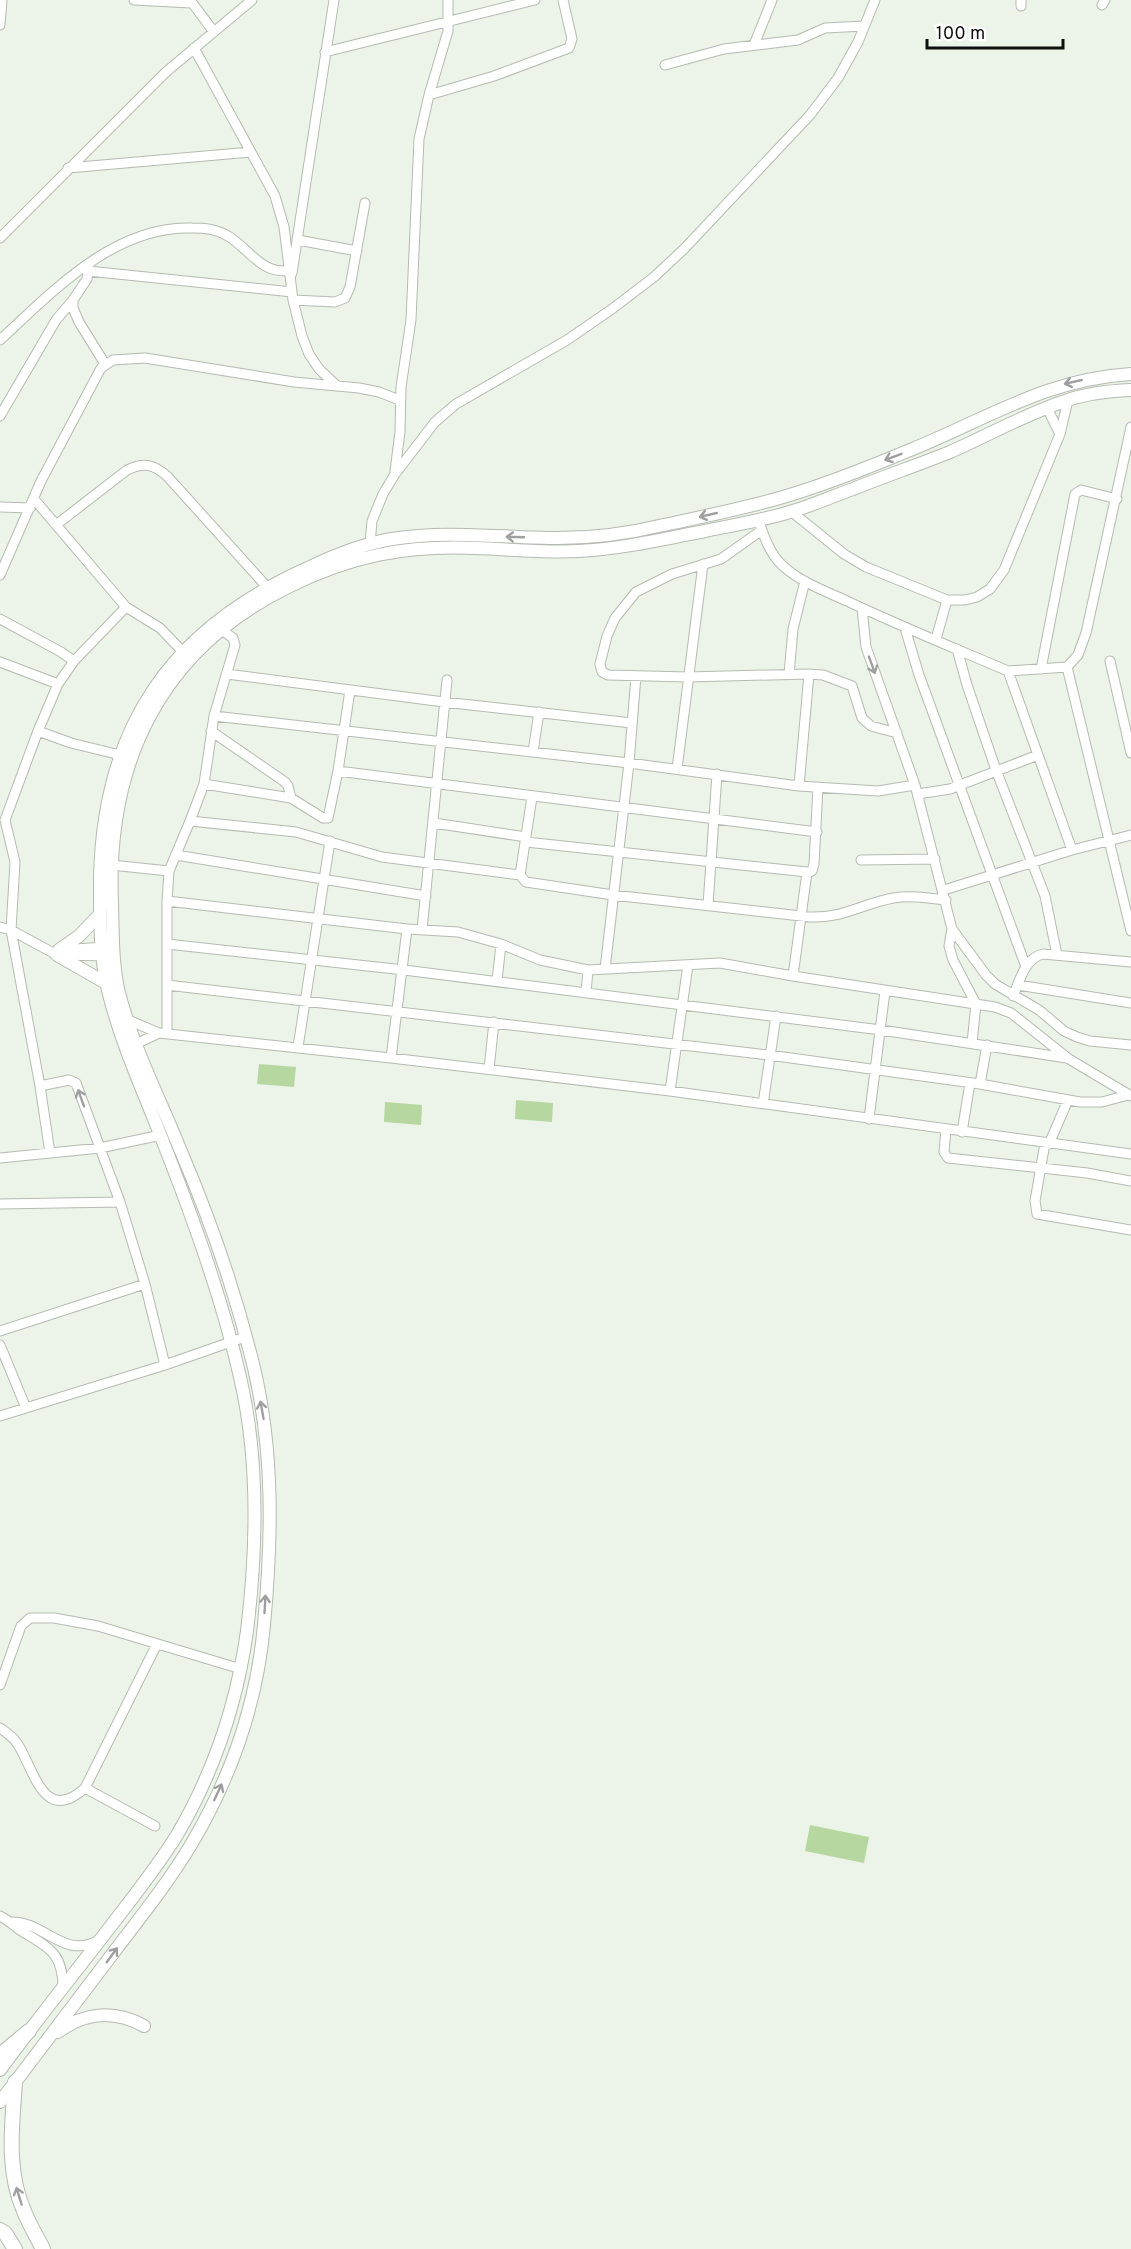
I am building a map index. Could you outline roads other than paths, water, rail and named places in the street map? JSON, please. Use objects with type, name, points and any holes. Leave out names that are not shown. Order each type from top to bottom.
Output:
[{"type":"highway","points":[[0,2055],[29,2031]]},
{"type":"highway","points":[[15,2082],[10,2148],[12,2168],[23,2211],[43,2249]]},
{"type":"highway","points":[[0,2230],[5,2233],[15,2249]]},
{"type":"main road","points":[[0,2102],[156,1898],[191,1845],[226,1775],[240,1739],[253,1692],[264,1625],[270,1487],[263,1414],[229,1281],[187,1164],[136,1044],[120,998],[99,914],[101,854],[107,802],[120,755],[136,718],[160,680],[182,651],[209,626],[267,587],[309,567],[370,544],[419,536],[476,534],[560,538],[622,534],[781,498],[916,448],[1061,385],[1088,378],[1131,374]]},
{"type":"main road","points":[[0,2070],[154,1870],[192,1807],[222,1740],[241,1669],[248,1625],[254,1488],[248,1417],[231,1342],[199,1236],[125,1048],[106,983],[111,865],[117,812],[128,764],[136,743],[158,702],[188,660],[220,629],[288,586],[363,556],[425,548],[541,552],[601,549],[760,525],[923,462],[1068,400],[1109,391],[1131,390]]},
{"type":"main road","points":[[916,448],[923,462]]},
{"type":"main road","points":[[475,548],[476,534]]},
{"type":"main road","points":[[99,914],[79,936],[56,952],[106,983]]},
{"type":"main road","points":[[254,1488],[270,1487]]},
{"type":"main road","points":[[81,1967],[95,1979]]},
{"type":"main road","points":[[45,2041],[74,2022],[98,2015],[119,2016],[144,2026]]},
{"type":"street","points":[[0,25],[2,0]]},
{"type":"street","points":[[134,0],[191,2],[214,32]]},
{"type":"street","points":[[0,238],[166,72],[252,0]]},
{"type":"street","points":[[292,291],[334,0]]},
{"type":"street","points":[[395,474],[400,432],[399,400],[411,320],[419,139],[429,94],[446,38],[449,20],[448,0]]},
{"type":"street","points":[[325,52],[535,0]]},
{"type":"street","points":[[429,94],[494,76],[569,48],[572,39],[563,0]]},
{"type":"street","points":[[754,45],[771,0]]},
{"type":"street","points":[[370,544],[370,527],[374,514],[395,474],[446,411],[576,334],[654,277],[684,249],[810,115],[849,61],[875,0]]},
{"type":"street","points":[[666,65],[724,49],[798,40],[835,27],[864,26]]},
{"type":"street","points":[[194,48],[264,172],[278,204],[284,227],[296,316],[309,354],[319,369],[336,385]]},
{"type":"street","points":[[68,168],[251,152]]},
{"type":"street","points":[[89,267],[292,291],[335,302],[345,298],[350,287],[364,203]]},
{"type":"street","points":[[0,340],[48,297],[89,267],[141,235],[172,228],[218,231],[230,237],[266,267],[278,271],[289,270]]},
{"type":"street","points":[[298,240],[357,251]]},
{"type":"street","points":[[0,416],[56,320],[84,285],[89,267]]},
{"type":"street","points":[[73,300],[75,315],[105,364]]},
{"type":"street","points":[[0,575],[41,481],[105,364],[122,358],[145,358],[294,382],[336,385],[379,392],[399,400]]},
{"type":"street","points":[[792,512],[844,554],[866,567],[947,600],[977,597],[990,589],[1004,570],[1060,434],[1068,400]]},
{"type":"street","points":[[1047,408],[1060,434]]},
{"type":"street","points":[[897,733],[871,726],[862,718],[852,686],[823,675],[688,677],[608,675],[600,670],[601,653],[615,618],[636,592],[672,574],[727,556],[760,525],[775,558],[786,569],[805,581],[905,628],[1008,671],[1067,667],[1078,655],[1086,633],[1131,427]]},
{"type":"street","points":[[56,525],[127,470],[137,466],[153,466],[168,477],[267,587]]},
{"type":"street","points":[[1041,669],[1075,494],[1081,490],[1117,499]]},
{"type":"street","points":[[34,499],[126,607],[160,628],[182,651]]},
{"type":"street","points":[[0,507],[30,508]]},
{"type":"street","points":[[677,769],[703,564]]},
{"type":"street","points":[[789,674],[793,629],[805,581]]},
{"type":"street","points":[[936,639],[947,600]]},
{"type":"street","points":[[50,1153],[11,930],[15,862],[3,822],[58,684],[74,661],[126,607]]},
{"type":"street","points":[[862,608],[866,647],[916,789],[944,890],[952,929],[949,946],[953,960],[976,1004],[972,1043]]},
{"type":"street","points":[[0,619],[74,661]]},
{"type":"street","points":[[905,628],[912,654],[1026,967]]},
{"type":"street","points":[[163,1033],[167,985],[169,871],[204,784],[214,716],[235,641],[220,629]]},
{"type":"street","points":[[957,649],[996,770],[1045,896],[1057,955]]},
{"type":"street","points":[[1110,661],[1131,753]]},
{"type":"street","points":[[0,662],[58,684]]},
{"type":"street","points":[[1067,667],[1131,931]]},
{"type":"street","points":[[1008,671],[1072,850]]},
{"type":"street","points":[[227,674],[632,723]]},
{"type":"street","points":[[799,786],[809,674]]},
{"type":"street","points":[[605,969],[629,763],[636,676]]},
{"type":"street","points":[[422,930],[447,680]]},
{"type":"street","points":[[204,784],[291,798],[323,818],[328,818],[338,771],[350,690]]},
{"type":"street","points":[[533,752],[539,712]]},
{"type":"street","points":[[214,716],[629,763],[799,786],[878,791],[944,790],[1038,755]]},
{"type":"street","points":[[211,730],[285,782],[291,798]]},
{"type":"street","points":[[38,731],[71,743],[120,755]]},
{"type":"street","points":[[338,771],[817,832]]},
{"type":"street","points":[[708,905],[717,774]]},
{"type":"street","points":[[434,823],[619,852],[807,872],[813,868],[818,788]]},
{"type":"street","points":[[520,875],[532,797]]},
{"type":"street","points":[[190,821],[296,832],[382,857],[520,875],[526,882],[613,895],[801,916],[832,917],[904,897],[946,900]]},
{"type":"street","points":[[944,890],[1072,850],[1131,835]]},
{"type":"street","points":[[298,1047],[330,841]]},
{"type":"street","points":[[176,855],[426,896]]},
{"type":"street","points":[[861,860],[935,859]]},
{"type":"street","points":[[111,865],[169,871]]},
{"type":"street","points":[[793,976],[807,872]]},
{"type":"street","points":[[167,901],[407,929],[459,932],[501,944],[540,960],[588,970],[720,963],[995,1007],[1011,1013],[1069,1059],[1129,1096]]},
{"type":"street","points":[[0,927],[56,952],[107,951]]},
{"type":"street","points":[[391,1058],[404,970],[407,929]]},
{"type":"street","points":[[952,929],[995,984],[1039,1010],[1064,1030],[1077,1037],[1131,1045]]},
{"type":"street","points":[[167,944],[404,970],[776,1016],[987,1045],[1069,1059]]},
{"type":"street","points":[[496,981],[501,944]]},
{"type":"street","points":[[1013,996],[1026,967],[1037,955],[1131,962]]},
{"type":"street","points":[[670,1091],[688,965]]},
{"type":"street","points":[[586,993],[588,970]]},
{"type":"street","points":[[167,985],[769,1055],[980,1084],[1068,1100],[1093,1102],[1129,1096]]},
{"type":"street","points":[[1018,985],[1131,1003]]},
{"type":"street","points":[[869,1119],[885,991]]},
{"type":"street","points":[[763,1104],[776,1016]]},
{"type":"street","points":[[128,1020],[163,1033],[670,1091],[1131,1154]]},
{"type":"street","points":[[489,1069],[494,1022]]},
{"type":"street","points":[[136,1044],[163,1033]]},
{"type":"street","points":[[980,1084],[987,1045]]},
{"type":"street","points":[[40,1086],[69,1080],[75,1082],[120,1202],[145,1284],[165,1365]]},
{"type":"street","points":[[962,1132],[970,1083]]},
{"type":"street","points":[[1068,1100],[1047,1144],[1035,1202],[1037,1214],[1131,1230]]},
{"type":"street","points":[[946,1130],[944,1152],[948,1158],[1131,1181]]},
{"type":"street","points":[[0,1158],[100,1149],[160,1135]]},
{"type":"street","points":[[0,1204],[120,1202]]},
{"type":"street","points":[[0,1331],[145,1284]]},
{"type":"street","points":[[0,1416],[165,1365],[245,1337]]},
{"type":"street","points":[[0,1345],[26,1408]]},
{"type":"street","points":[[0,1685],[21,1626],[30,1618],[54,1618],[80,1622],[241,1669]]},
{"type":"street","points":[[0,1728],[18,1744],[36,1783],[45,1795],[61,1799],[69,1798],[85,1788],[157,1644]]},
{"type":"street","points":[[85,1788],[155,1826]]},
{"type":"street","points":[[0,1916],[12,1922],[27,1925],[61,1943],[72,1946],[88,1945],[102,1938]]},
{"type":"street","points":[[12,1922],[41,1941],[55,1954],[62,1971],[63,1989]]}]
